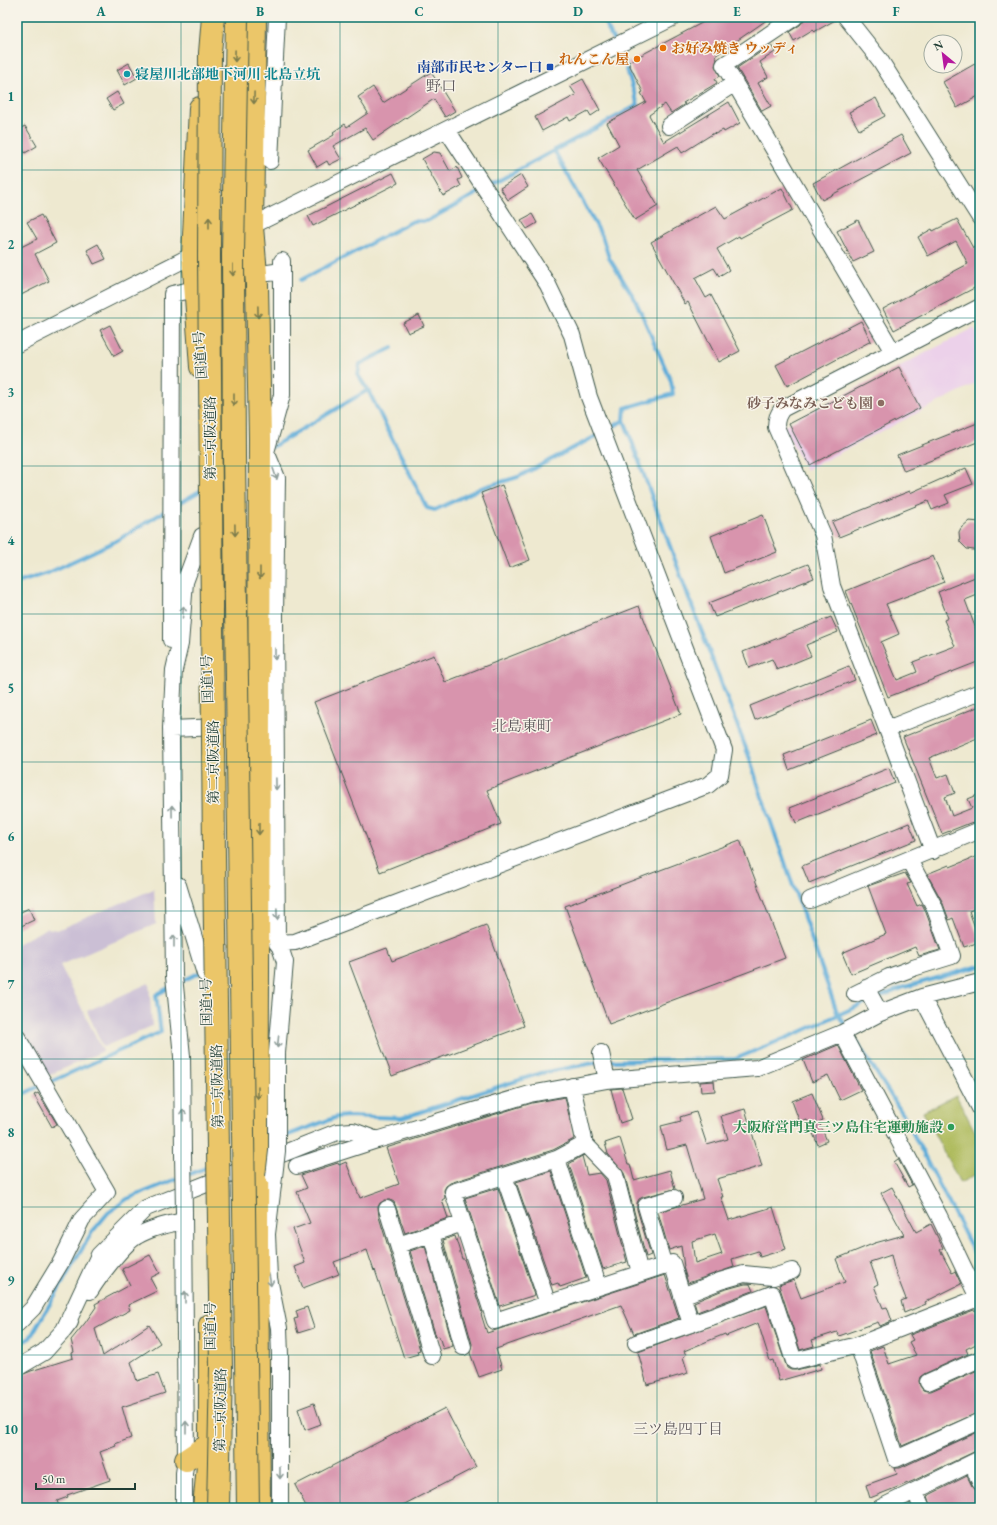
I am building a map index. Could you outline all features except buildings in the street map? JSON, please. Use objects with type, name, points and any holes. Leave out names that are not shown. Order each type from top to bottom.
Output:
[{"type":"highway","name":"国道1号","points":[[204,17],[193,255],[202,391],[202,536],[212,863],[205,974],[210,1172],[210,1444],[204,1508]]},
{"type":"highway","name":"第二京阪道路","points":[[213,17],[210,53],[209,264],[213,850],[221,1368],[218,1508]]},
{"type":"highway","name":"第二京阪道路","points":[[237,17],[233,255],[234,456],[248,1508]]},
{"type":"highway","points":[[255,17],[252,227],[257,284],[267,617],[258,967],[262,1159],[259,1508]]},
{"type":"highway","points":[[186,1460],[210,1444]]},
{"type":"street","points":[[270,161],[277,17]]},
{"type":"street","points":[[17,344],[193,255],[674,17]]},
{"type":"street","points":[[795,17],[724,65],[893,352]]},
{"type":"street","points":[[846,17],[880,60],[980,218]]},
{"type":"street","points":[[669,126],[735,83]]},
{"type":"street","points":[[258,967],[266,964],[279,945],[295,942],[708,785],[720,774],[722,768],[724,750],[589,397],[572,335],[548,285],[447,130]]},
{"type":"street","points":[[262,450],[282,396],[277,269]]},
{"type":"street","points":[[174,670],[172,661],[171,633],[172,294],[186,291]]},
{"type":"street","points":[[932,851],[888,729],[832,586],[823,536],[776,427],[776,420],[782,409],[980,307]]},
{"type":"street","points":[[184,1508],[184,1473],[186,1460],[184,1154],[182,1056],[175,988],[171,729],[174,670],[180,644],[185,582],[202,536]]},
{"type":"street","points":[[171,729],[244,726],[255,713],[251,638],[253,620],[267,617],[279,945],[285,962],[277,1053],[277,1151],[262,1159]]},
{"type":"street","points":[[888,729],[980,692]]},
{"type":"street","points":[[810,900],[980,830]]},
{"type":"street","points":[[880,1013],[860,991],[889,977],[952,956],[934,906],[908,860]]},
{"type":"street","points":[[173,868],[205,974]]},
{"type":"street","points":[[297,1166],[377,1140],[530,1094],[607,1080],[757,1068],[842,1033],[880,1013],[922,997],[980,982]]},
{"type":"street","points":[[922,997],[980,1108]]},
{"type":"street","points":[[636,1342],[691,1324],[772,1294],[794,1361],[858,1345],[979,1300],[939,1216],[842,1033]]},
{"type":"street","points":[[17,1037],[107,1192],[82,1219],[61,1262],[33,1308],[17,1324]]},
{"type":"street","points":[[601,1053],[607,1080]]},
{"type":"street","points":[[572,1086],[585,1144],[615,1176],[640,1273]]},
{"type":"street","points":[[64,1330],[99,1255],[146,1208],[210,1172],[262,1159],[337,1132],[353,1131],[377,1140]]},
{"type":"street","points":[[585,1144],[557,1159],[453,1192],[495,1322],[672,1263],[691,1324]]},
{"type":"street","points":[[262,1159],[269,1278],[279,1328],[280,1508]]},
{"type":"street","points":[[557,1159],[599,1287]]},
{"type":"street","points":[[504,1176],[548,1304]]},
{"type":"street","points":[[664,1266],[646,1206],[674,1198]]},
{"type":"street","points":[[386,1209],[432,1356]]},
{"type":"street","points":[[17,1368],[44,1352],[64,1330],[94,1284],[118,1254],[136,1237],[184,1217]]},
{"type":"street","points":[[398,1245],[463,1223]]},
{"type":"street","points":[[431,1234],[463,1347]]},
{"type":"street","points":[[682,1296],[720,1281],[744,1274],[773,1277],[792,1271]]},
{"type":"street","points":[[858,1345],[896,1459],[980,1421]]},
{"type":"street","points":[[928,1382],[980,1359]]},
{"type":"street","points":[[259,1381],[280,1439]]},
{"type":"street","points":[[880,1508],[979,1472]]},
{"type":"shaded area","name":"砂子みなみこども園","points":[[974,328],[980,340],[980,381],[806,470],[783,426]]},
{"type":"shaded area","points":[[154,889],[156,924],[60,965],[103,1051],[45,1077],[17,1029],[17,944],[47,928],[57,930]]},
{"type":"shaded area","points":[[149,983],[152,1026],[103,1047],[87,1011]]},
{"type":"green space","name":"大阪府営門真三ツ島住宅運動施設","points":[[956,1095],[980,1141],[980,1172],[960,1183],[923,1112]]},
{"type":"waterway","points":[[602,17],[615,43]]},
{"type":"waterway","points":[[489,186],[638,105],[625,63],[618,49]]},
{"type":"waterway","points":[[554,150],[602,236],[609,258],[635,299],[671,381],[673,394],[625,408],[624,420],[750,759],[838,1015],[847,1027]]},
{"type":"waterway","points":[[301,280],[413,221],[427,221],[483,190]]},
{"type":"waterway","points":[[392,348],[360,364],[358,375],[368,390],[427,508],[435,510],[481,488],[518,477],[600,434]]},
{"type":"waterway","points":[[272,447],[368,390]]},
{"type":"waterway","points":[[606,431],[624,420]]},
{"type":"waterway","points":[[176,505],[205,488]]},
{"type":"waterway","points":[[17,583],[48,573],[116,541],[167,510]]},
{"type":"waterway","points":[[876,998],[905,987],[980,966]]},
{"type":"waterway","points":[[178,983],[201,972]]},
{"type":"waterway","points":[[48,1083],[161,1032],[156,995],[172,986]]},
{"type":"waterway","points":[[606,1061],[735,1059],[869,1001]]},
{"type":"waterway","points":[[851,1033],[904,1116],[980,1264]]},
{"type":"waterway","points":[[280,1138],[337,1117],[402,1118],[541,1073],[599,1062]]},
{"type":"waterway","points":[[17,1097],[42,1085]]},
{"type":"waterway","points":[[187,1175],[211,1166]]},
{"type":"waterway","points":[[17,1345],[30,1338],[92,1232],[108,1213],[127,1199],[179,1178]]},
{"type":"place","name":"お好み焼き ウッディ","points":[[663,48]]},
{"type":"place","name":"れんこん屋","points":[[637,59]]},
{"type":"place","name":"南部市民センター口","points":[[550,67]]},
{"type":"place","name":"寝屋川北部地下河川 北島立坑","points":[[127,74]]},
{"type":"place","name":"砂子みなみこども園","points":[[881,403]]},
{"type":"place","name":"大阪府営門真三ツ島住宅運動施設","points":[[951,1127]]},
{"type":"district","name":"野口","points":[[441,86]]},
{"type":"district","name":"北島東町","points":[[522,726]]},
{"type":"district","name":"三ツ島四丁目","points":[[678,1429]]}]
